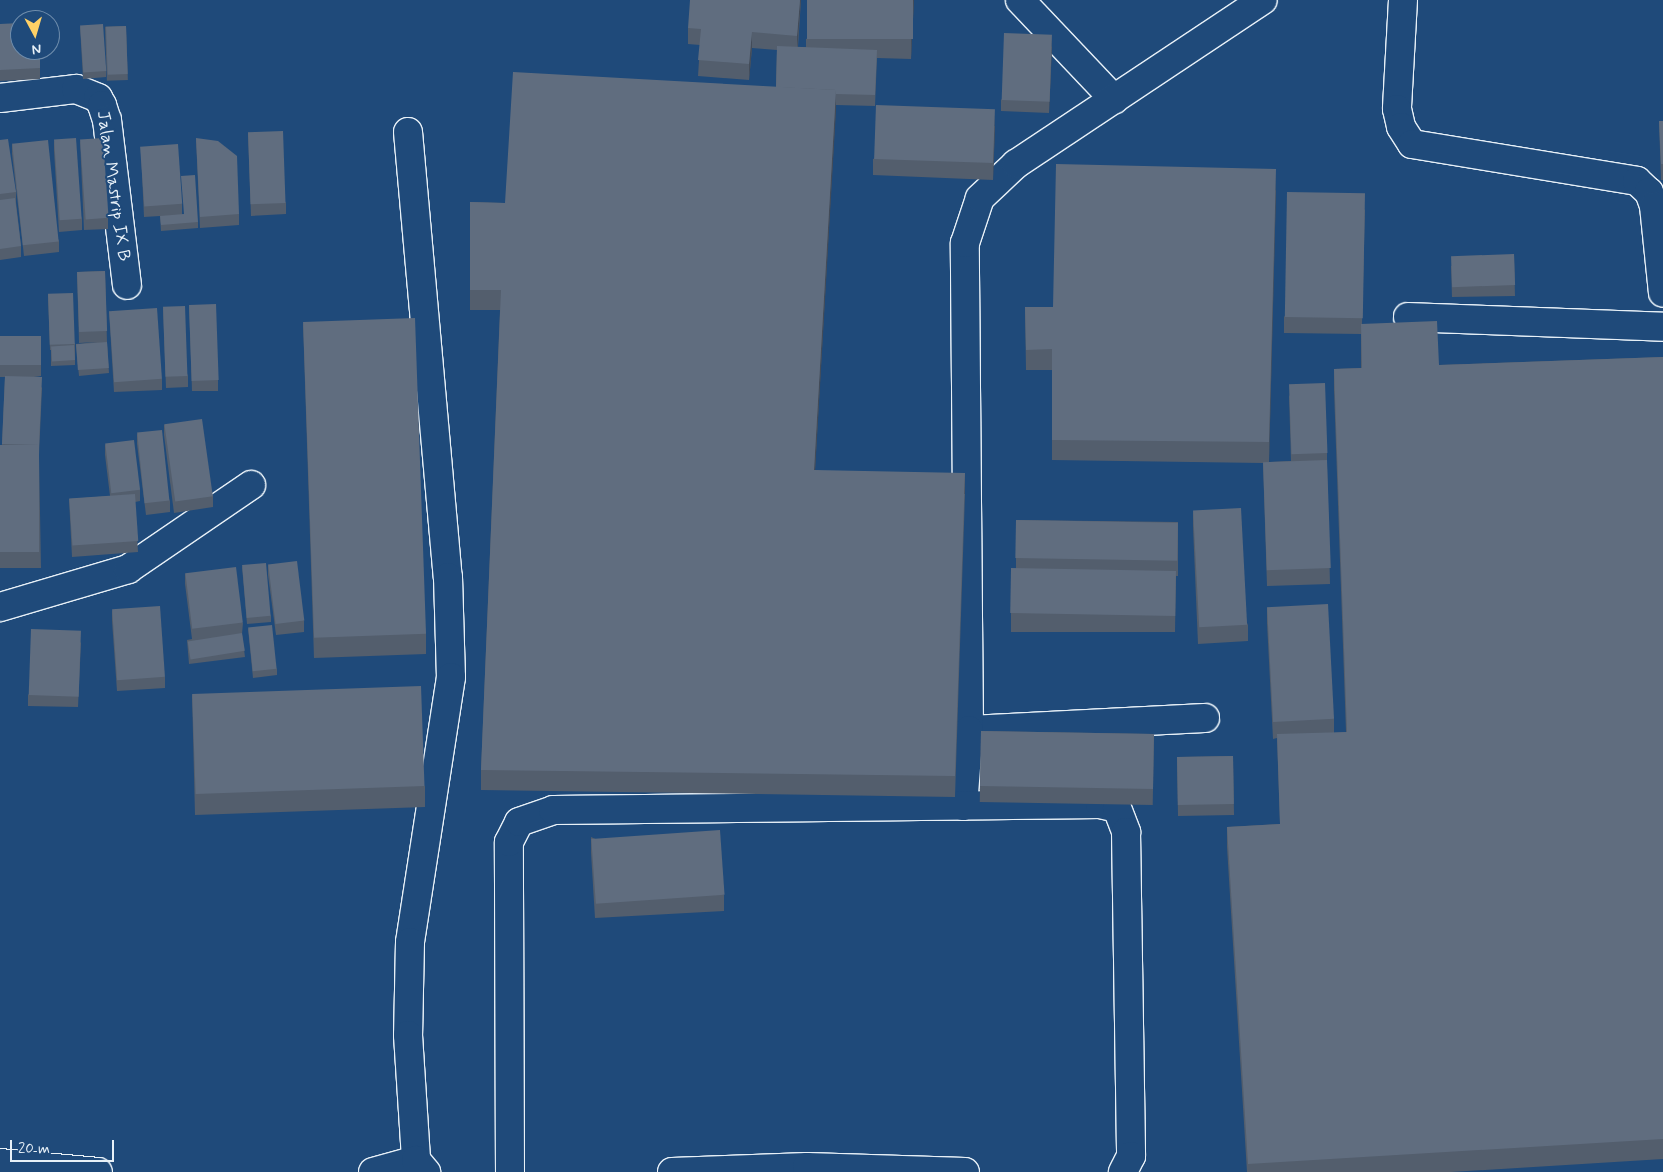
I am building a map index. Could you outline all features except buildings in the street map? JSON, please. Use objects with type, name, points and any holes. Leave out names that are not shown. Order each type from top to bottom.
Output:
[{"type":"street","points":[[1020,0],[1114,100]]},
{"type":"street","points":[[963,806],[969,730],[965,243],[980,198],[1016,164],[1263,0]]},
{"type":"street","points":[[1403,0],[1397,109],[1401,127],[1412,144],[1637,181],[1649,192],[1654,206],[1663,293]]},
{"type":"street","name":"Jalan Mastrip IX B","points":[[0,98],[76,88],[98,98],[107,120],[127,285]]},
{"type":"street","points":[[373,1172],[421,1166],[408,1035],[410,942],[451,677],[448,577],[408,132]]},
{"type":"street","points":[[1408,317],[1663,327]]},
{"type":"street","points":[[0,607],[128,569],[251,485]]},
{"type":"street","points":[[969,730],[1204,718]]},
{"type":"street","points":[[510,1172],[510,842],[519,822],[553,810],[1100,804],[1117,808],[1123,818],[1131,1156],[1123,1172]]},
{"type":"street","points":[[0,1163],[98,1172]]},
{"type":"street","points":[[672,1172],[807,1167],[965,1172]]}]
